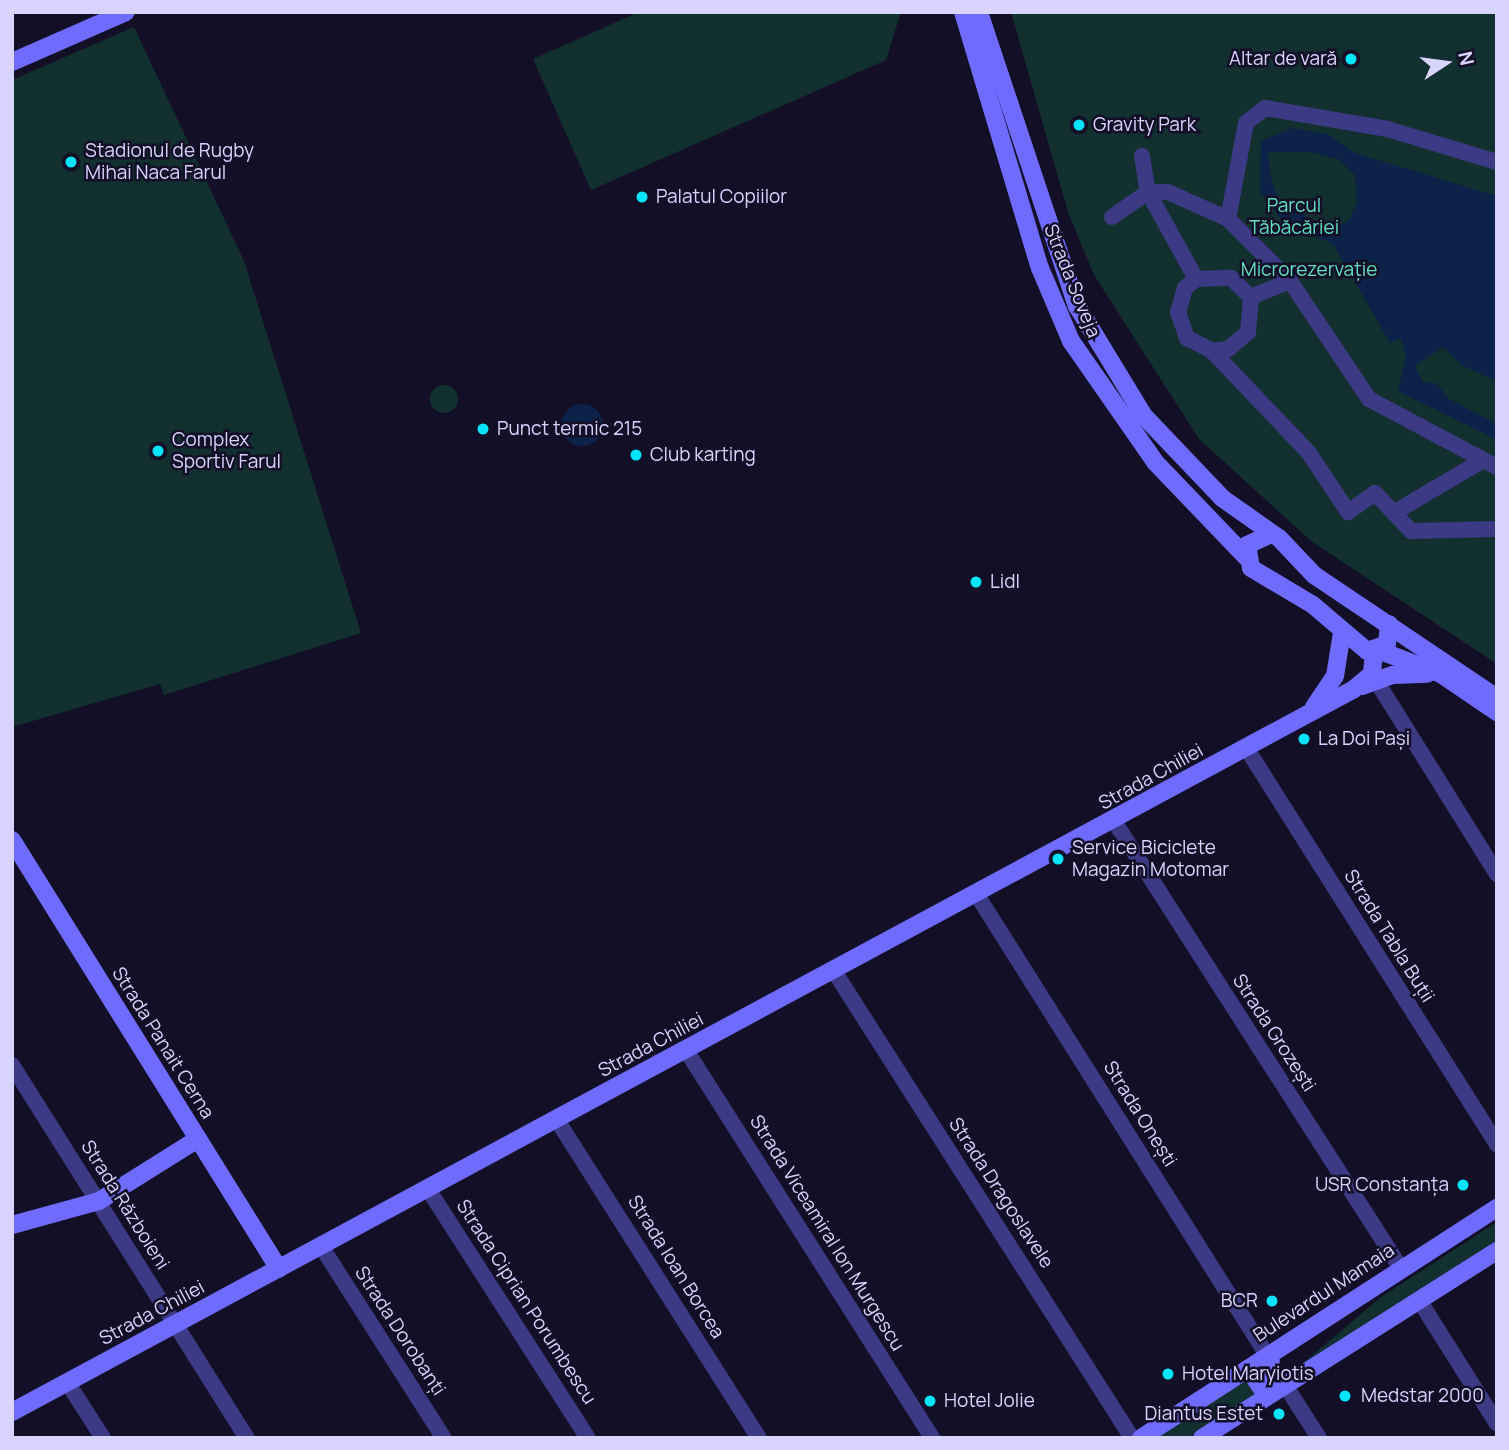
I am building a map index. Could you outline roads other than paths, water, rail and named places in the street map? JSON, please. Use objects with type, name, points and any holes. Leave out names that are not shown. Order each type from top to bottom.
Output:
[{"type":"main road","points":[[12,62],[126,12]]},
{"type":"main road","name":"Strada Soveja","points":[[963,12],[1040,268],[1071,341],[1155,462],[1246,557],[1251,568],[1305,599],[1342,633],[1376,651]]},
{"type":"main road","name":"Strada Soveja","points":[[979,12],[1040,209],[1097,344],[1144,416],[1184,460],[1325,583],[1389,624]]},
{"type":"main road","points":[[1246,557],[1250,541],[1271,534]]},
{"type":"main road","points":[[1389,624],[1388,641],[1376,651],[1374,677],[1441,674]]},
{"type":"main road","points":[[1389,624],[1497,698]]},
{"type":"main road","name":"Strada Chiliei","points":[[1309,713],[1335,676],[1342,633]]},
{"type":"main road","points":[[1376,651],[1441,674],[1497,712]]},
{"type":"main road","name":"Strada Chiliei","points":[[12,1412],[977,895],[1374,677]]},
{"type":"main road","name":"Strada Panait Cerna","points":[[12,840],[279,1269]]},
{"type":"main road","points":[[12,1225],[99,1201],[198,1139]]},
{"type":"main road","name":"Bulevardul Mamaia","points":[[1141,1438],[1359,1292],[1497,1208]]},
{"type":"main road","points":[[1202,1438],[1497,1251]]},
{"type":"main road","points":[[1267,1396],[1257,1387],[1257,1372],[1327,1324],[1359,1292]]},
{"type":"street","points":[[1228,219],[1246,123],[1265,108],[1388,129],[1497,162]]},
{"type":"street","points":[[1142,156],[1148,192],[1196,278]]},
{"type":"street","points":[[1112,217],[1148,192],[1190,198],[1228,219],[1290,281],[1369,399],[1480,462],[1497,467]]},
{"type":"street","points":[[1196,278],[1231,278],[1251,297]]},
{"type":"street","points":[[1196,278],[1180,299],[1180,326],[1195,346],[1212,351],[1228,349],[1248,332],[1251,297]]},
{"type":"street","points":[[1251,297],[1290,281]]},
{"type":"street","points":[[1212,351],[1309,453],[1348,512],[1375,493],[1411,531],[1497,529]]},
{"type":"street","points":[[1395,512],[1480,462]]},
{"type":"street","points":[[1374,677],[1497,874]]},
{"type":"street","name":"Strada Tabla Buții","points":[[1247,749],[1497,1145]]},
{"type":"street","name":"Strada Grozești","points":[[1114,821],[1400,1267]]},
{"type":"street","name":"Strada Onești","points":[[977,895],[1267,1355]]},
{"type":"street","name":"Strada Dragoslavele","points":[[834,971],[1132,1438]]},
{"type":"street","name":"Strada Viceamiral Ion Murgescu","points":[[686,1050],[932,1438]]},
{"type":"street","name":"Strada Războieni","points":[[12,1065],[247,1438]]},
{"type":"street","name":"Strada Ioan Borcea","points":[[557,1120],[759,1438]]},
{"type":"street","name":"Strada Ciprian Porumbescu","points":[[428,1189],[588,1438]]},
{"type":"street","name":"Strada Dorobanți","points":[[321,1246],[444,1438]]},
{"type":"street","points":[[1419,1300],[1497,1424]]},
{"type":"street","points":[[67,1382],[103,1438]]},
{"type":"street","points":[[1285,1385],[1319,1438]]},
{"type":"water","points":[[1291,128],[1328,134],[1355,153],[1497,196],[1497,381],[1463,366],[1443,347],[1415,366],[1423,382],[1436,383],[1449,399],[1497,424],[1497,440],[1398,391],[1406,356],[1401,338],[1390,343],[1333,244],[1284,223],[1260,192],[1261,141]],"holes":[[[1268,152],[1311,152],[1338,159],[1355,175],[1357,203],[1349,220],[1332,229],[1280,203],[1271,178]]]},
{"type":"water","points":[[582,404],[597,410],[603,425],[597,440],[582,446],[567,440],[561,425],[567,410]]},
{"type":"place","name":"Altar de vară","points":[[1351,59]]},
{"type":"place","name":"Gravity Park","points":[[1079,125]]},
{"type":"place","name":"Stadionul de Rugby Mihai Naca Farul","points":[[71,162]]},
{"type":"place","name":"Palatul Copiilor","points":[[642,197]]},
{"type":"place","name":"Punct termic 215","points":[[483,429]]},
{"type":"place","name":"Complex Sportiv Farul","points":[[158,451]]},
{"type":"place","name":"Club karting","points":[[636,455]]},
{"type":"place","name":"Lidl","points":[[976,582]]},
{"type":"place","name":"La Doi Pași","points":[[1304,739]]},
{"type":"place","name":"Service Biciclete Magazin Motomar","points":[[1058,859]]},
{"type":"place","name":"USR Constanța","points":[[1463,1185]]},
{"type":"place","name":"BCR","points":[[1272,1301]]},
{"type":"place","name":"Hotel Maryiotis","points":[[1168,1374]]},
{"type":"place","name":"Medstar 2000","points":[[1345,1396]]},
{"type":"place","name":"Hotel Jolie","points":[[930,1401]]},
{"type":"place","name":"Diantus Estet","points":[[1279,1414]]},
{"type":"park label","name":"Parcul Tăbăcăriei","points":[[1294,217]]},
{"type":"park label","name":"Microrezervație","points":[[1309,270]]}]
